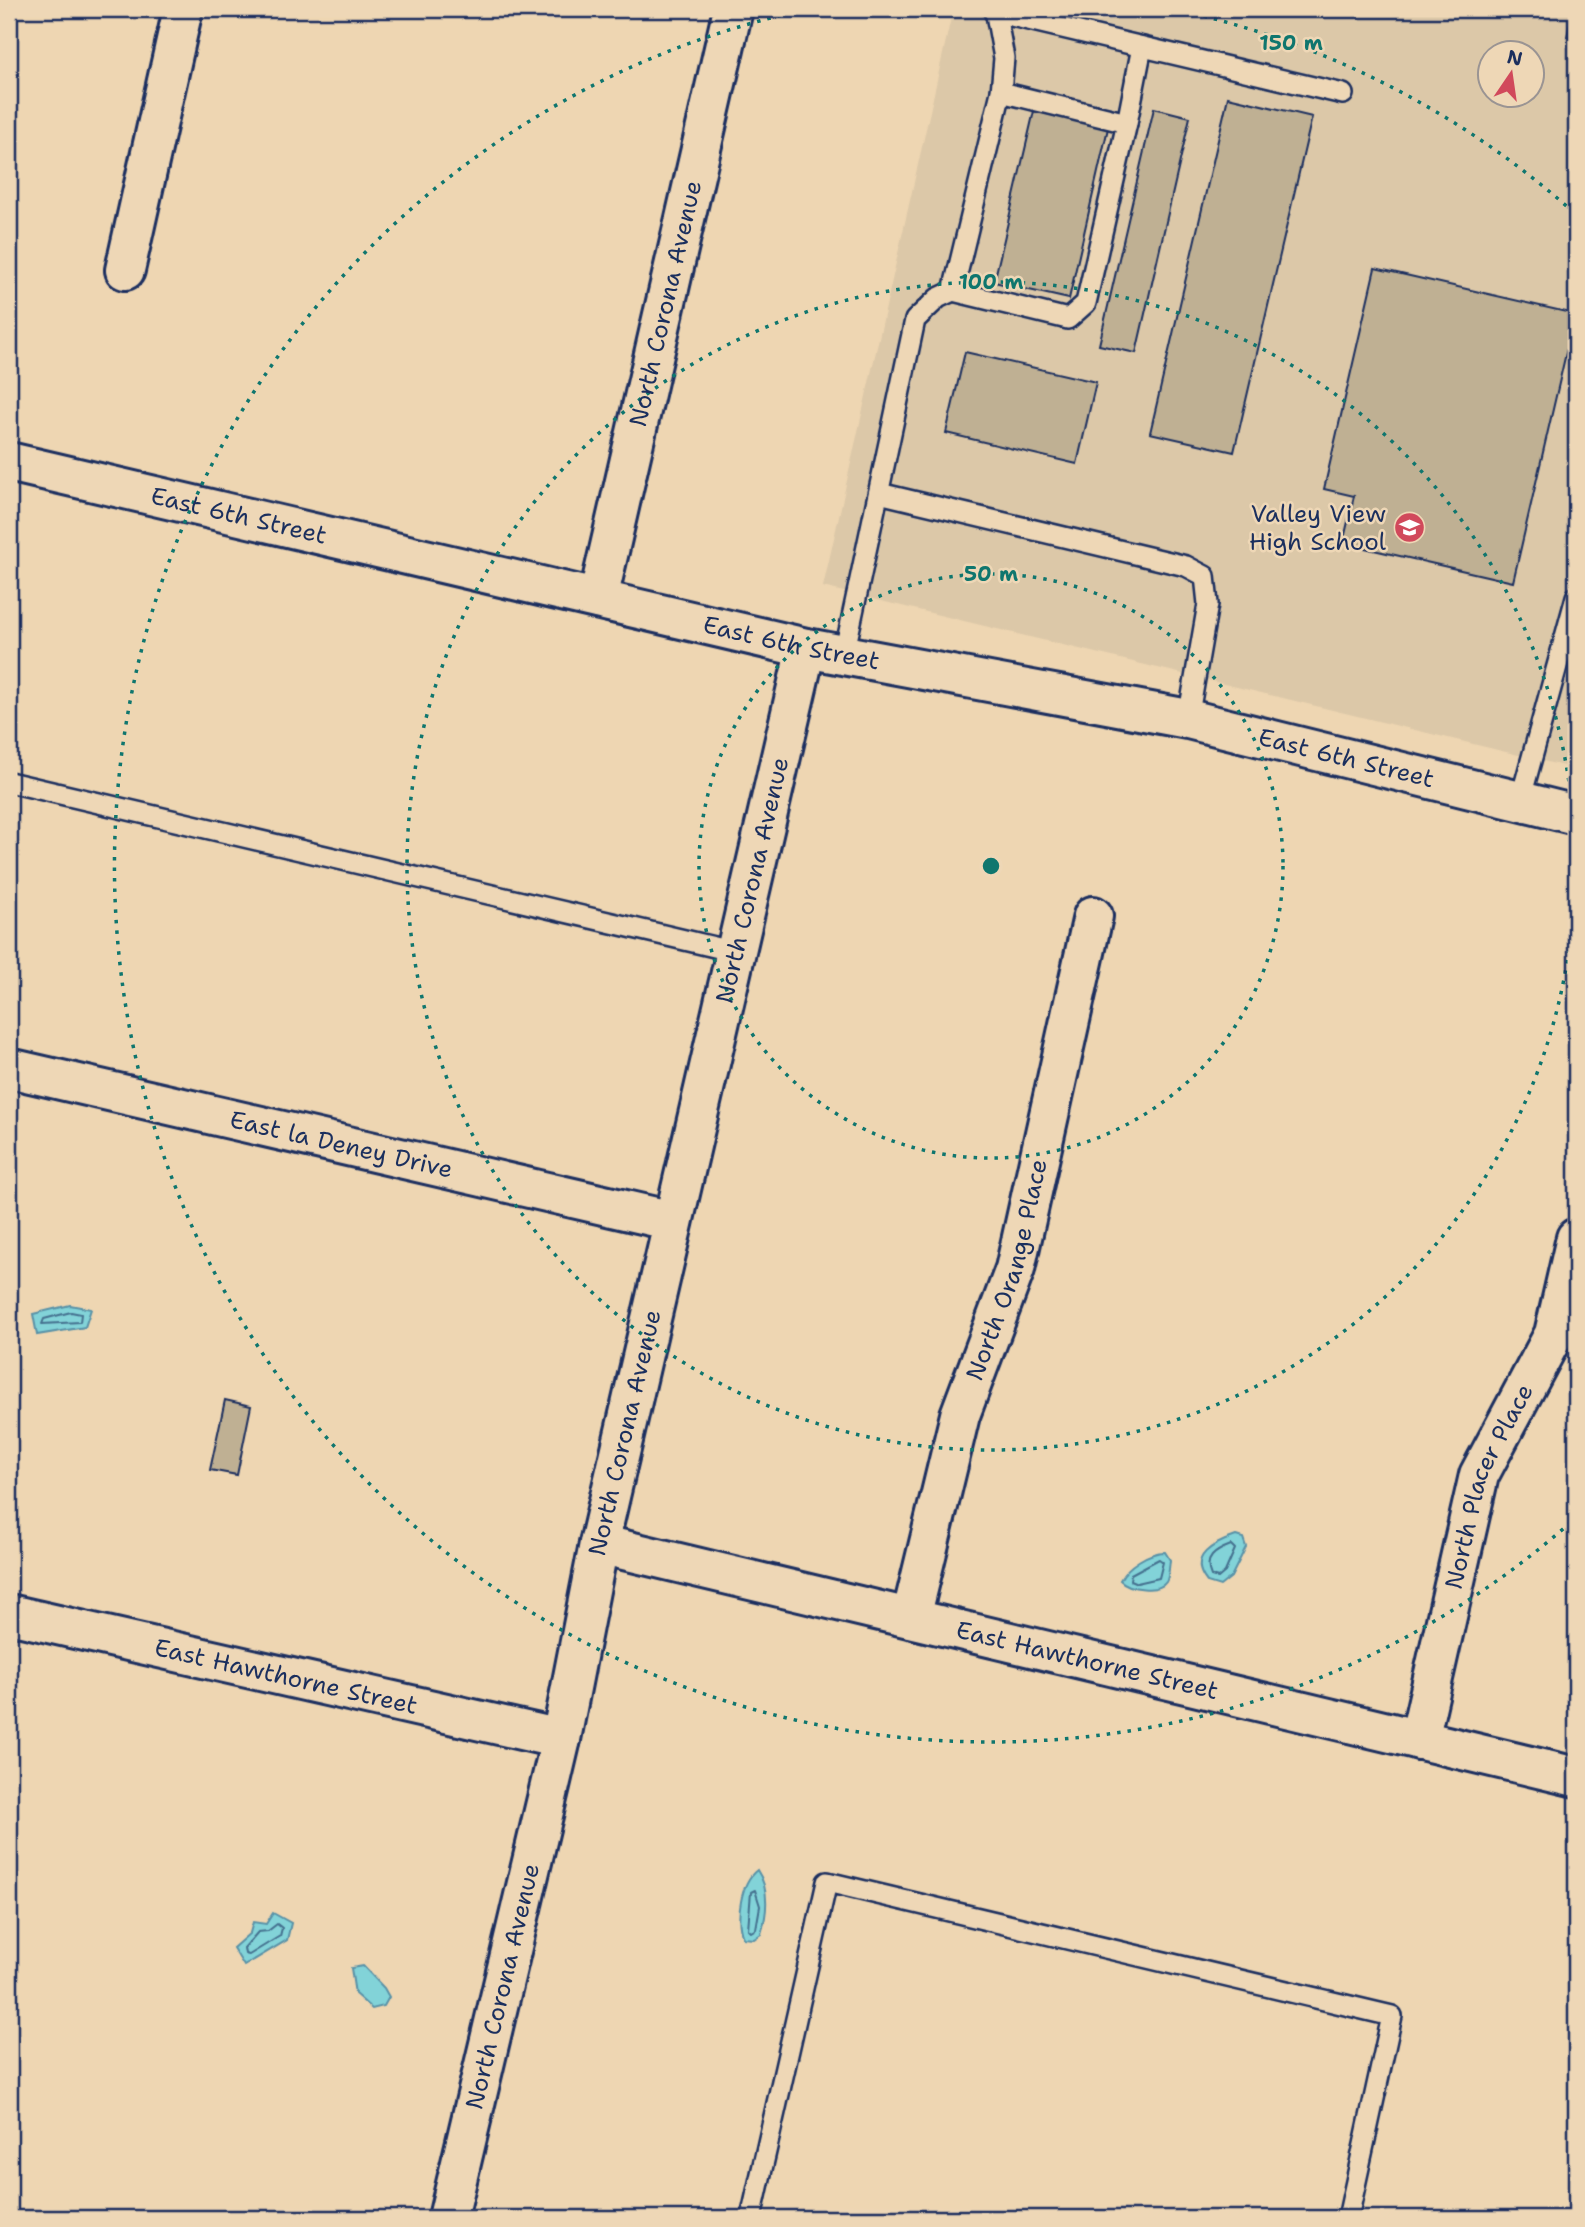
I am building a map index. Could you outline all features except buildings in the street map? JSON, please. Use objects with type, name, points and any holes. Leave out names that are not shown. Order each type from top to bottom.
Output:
[{"type":"street","points":[[125,270],[183,9]]},
{"type":"street","name":"North Corona Avenue","points":[[598,598],[733,9]]},
{"type":"street","name":"East 6th Street","points":[[9,462],[806,648],[1188,719],[1576,815]]},
{"type":"street","name":"North Corona Avenue","points":[[448,2218],[561,1739],[599,1544],[806,648]]},
{"type":"street","name":"North Orange Place","points":[[911,1618],[960,1415],[1015,1269],[1093,916]]},
{"type":"street","name":"East la Deney Drive","points":[[9,1068],[673,1221]]},
{"type":"street","name":"North Placer Place","points":[[1419,1740],[1479,1475],[1554,1334],[1576,1238]]},
{"type":"street","name":"East Hawthorne Street","points":[[599,1544],[1576,1777]]},
{"type":"street","name":"East Hawthorne Street","points":[[9,1614],[561,1739]]},
{"type":"lane","points":[[953,291],[1001,92],[1004,58],[995,10],[1343,94]]},
{"type":"lane","points":[[844,655],[915,320],[938,298],[953,291],[1068,319],[1086,303],[1142,47]]},
{"type":"lane","points":[[1001,92],[1126,122]]},
{"type":"lane","points":[[879,493],[1186,566],[1205,576],[1208,604],[1188,719]]},
{"type":"lane","points":[[1520,801],[1576,597]]},
{"type":"lane","points":[[9,782],[736,952]]},
{"type":"lane","points":[[751,2218],[827,1882],[1392,2016],[1348,2218]]},
{"type":"shaded area","name":"Valley View High School","points":[[953,9],[1576,9],[1576,769],[823,587]]},
{"type":"water","points":[[70,1305],[91,1309],[85,1327],[37,1335],[33,1314]]},
{"type":"water","points":[[1236,1536],[1243,1538],[1246,1547],[1231,1577],[1220,1586],[1207,1582],[1201,1573],[1201,1558],[1212,1547]]},
{"type":"water","points":[[1165,1552],[1170,1560],[1168,1578],[1162,1585],[1150,1589],[1130,1586],[1120,1580],[1139,1561],[1152,1554]]},
{"type":"water","points":[[757,1870],[766,1893],[763,1926],[761,1934],[754,1939],[743,1938],[741,1901],[747,1883]]},
{"type":"water","points":[[273,1913],[291,1923],[287,1940],[244,1966],[233,1948],[250,1933],[253,1922],[266,1924]]},
{"type":"water","points":[[363,1966],[389,1997],[384,2006],[372,2009],[355,1994],[351,1968]]},
{"type":"place","name":"Valley View High School","points":[[1409,528]]}]
